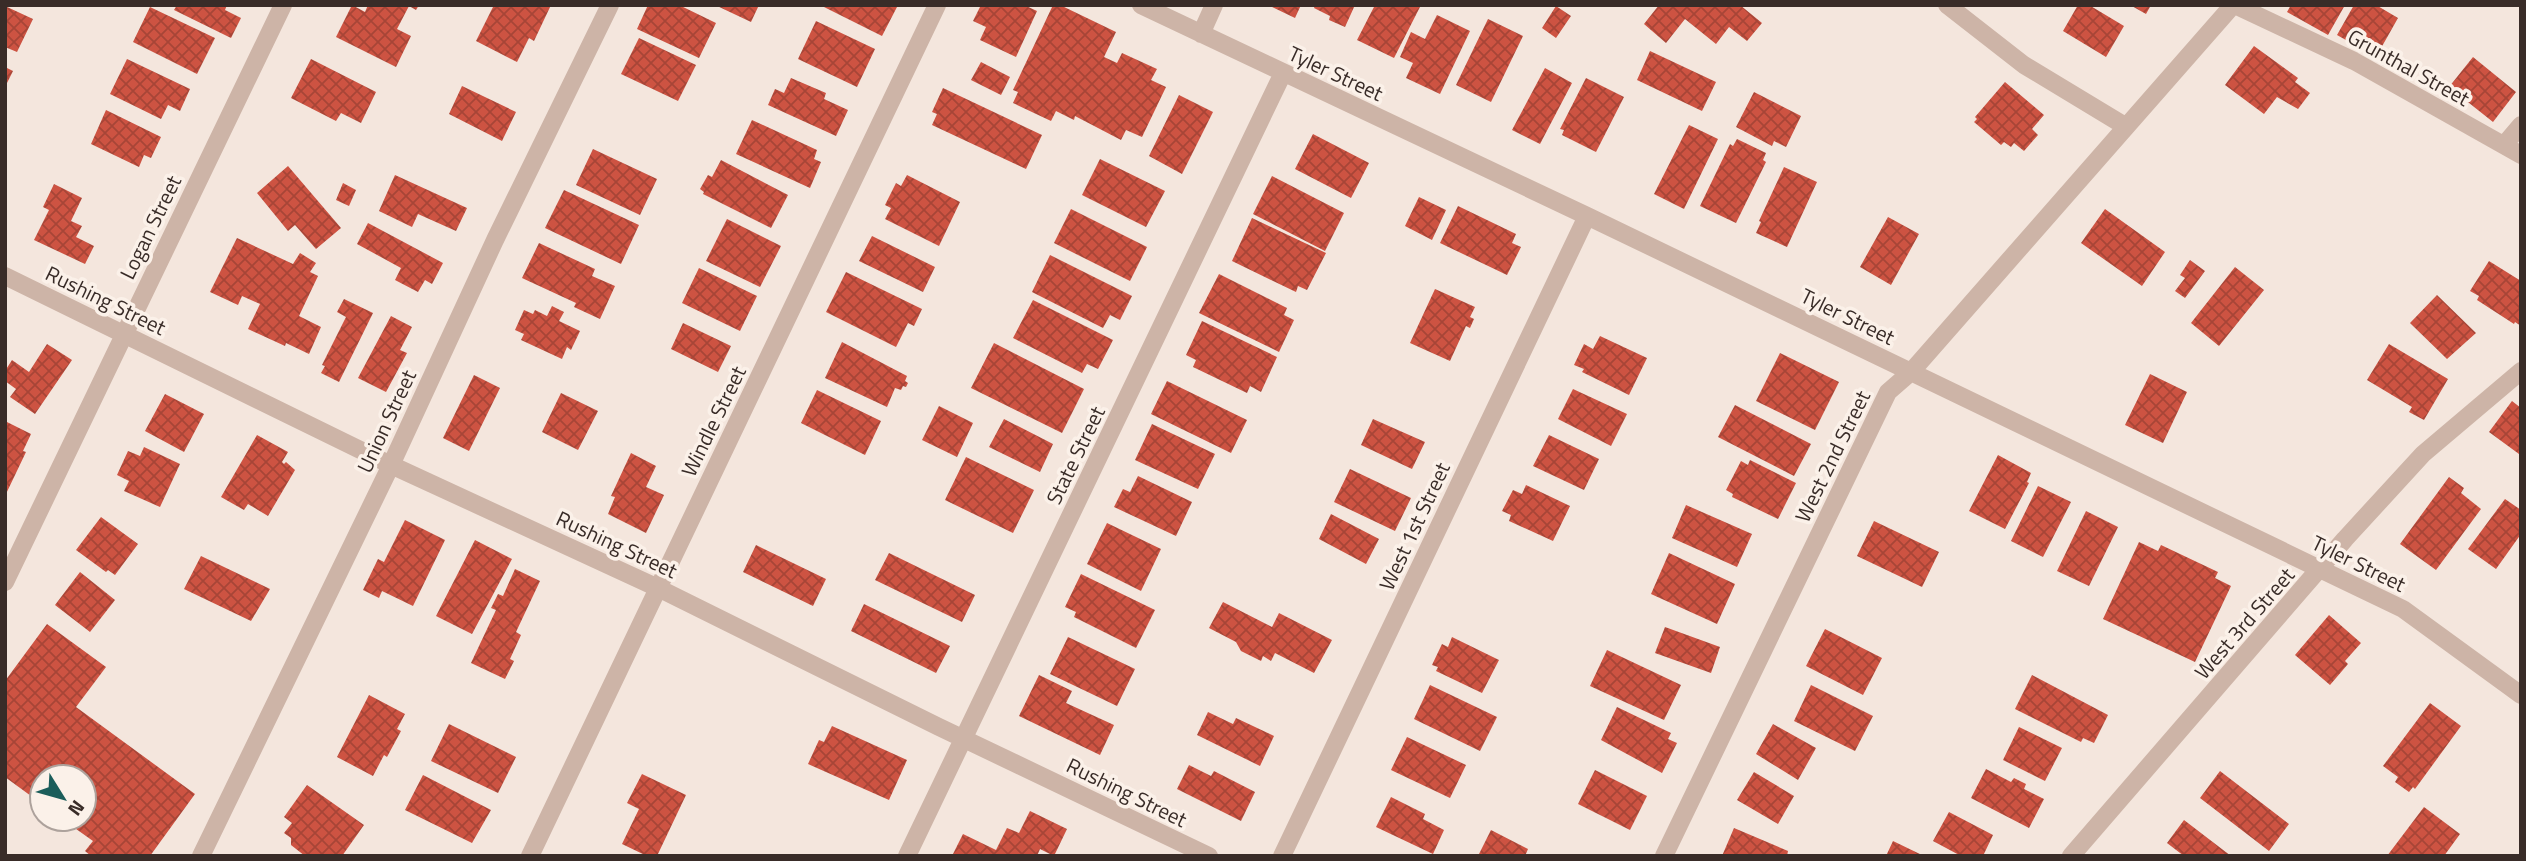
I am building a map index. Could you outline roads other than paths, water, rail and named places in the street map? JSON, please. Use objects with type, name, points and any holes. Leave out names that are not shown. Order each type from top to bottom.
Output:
[{"type":"street","name":"Logan Street","points":[[5,582],[282,5]]},
{"type":"street","name":"Union Street","points":[[201,856],[610,5]]},
{"type":"street","name":"Windle Street","points":[[530,856],[937,5]]},
{"type":"street","name":"Tyler Street","points":[[1141,5],[1587,216],[2403,609],[2521,695]]},
{"type":"street","points":[[1201,34],[1214,5]]},
{"type":"street","points":[[1947,5],[2024,65],[2124,126]]},
{"type":"street","name":"West 2nd Street","points":[[1664,856],[1888,392],[1911,372],[2124,126],[2234,5]]},
{"type":"street","name":"Grunthal Street","points":[[2234,5],[2354,61],[2521,155]]},
{"type":"street","name":"State Street","points":[[907,856],[1283,73]]},
{"type":"street","points":[[2504,145],[2521,125]]},
{"type":"street","name":"West 1st Street","points":[[1282,856],[1587,216]]},
{"type":"street","name":"Rushing Street","points":[[5,276],[391,465],[658,588],[1209,856]]},
{"type":"street","name":"West 3rd Street","points":[[2071,856],[2423,454],[2521,371]]}]
